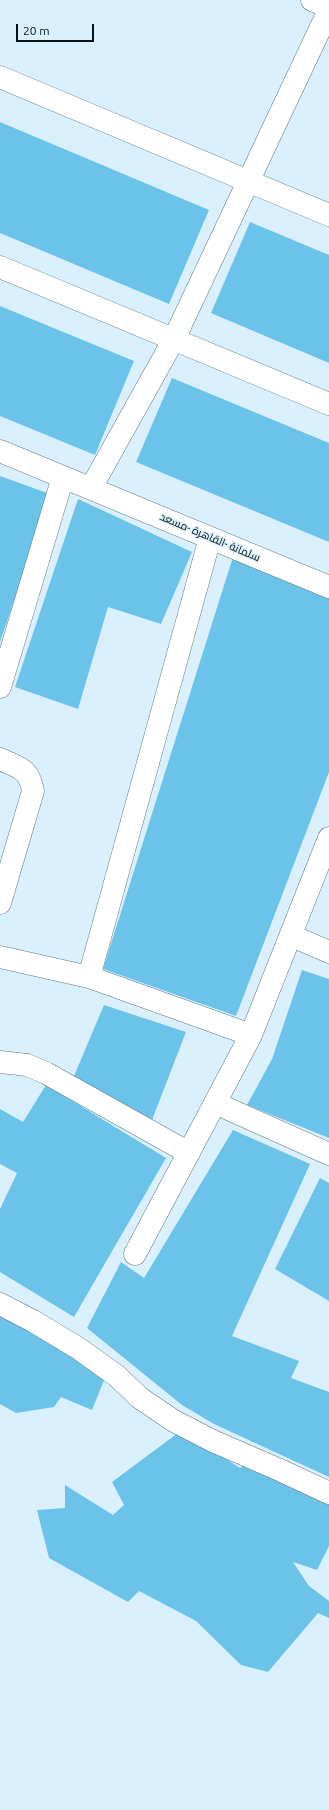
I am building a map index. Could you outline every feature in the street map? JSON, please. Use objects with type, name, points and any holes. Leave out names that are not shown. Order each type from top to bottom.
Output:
[{"type":"street","points":[[312,0],[329,7]]},
{"type":"street","points":[[91,488],[174,339],[329,10]]},
{"type":"street","points":[[0,77],[329,216]]},
{"type":"street","points":[[0,267],[329,404]]},
{"type":"street","name":"سلمانة -القاهرة -مسعد","points":[[0,452],[91,488],[329,587]]},
{"type":"street","points":[[0,687],[63,477]]},
{"type":"street","points":[[89,977],[210,538]]},
{"type":"street","points":[[0,759],[24,771],[29,776],[33,791],[0,903]]},
{"type":"street","points":[[135,1254],[251,1035],[292,936],[329,838]]},
{"type":"street","points":[[292,936],[329,952]]},
{"type":"street","points":[[0,957],[89,977],[251,1035]]},
{"type":"street","points":[[0,1062],[27,1065],[46,1073],[188,1153]]},
{"type":"street","points":[[215,1103],[329,1154]]},
{"type":"street","points":[[0,1304],[33,1321],[78,1348],[117,1376],[140,1398],[174,1421],[214,1441],[270,1465],[329,1493]]},
{"type":"building","points":[[0,122],[209,210],[169,304],[0,233]]},
{"type":"building","points":[[250,222],[329,255],[329,363],[211,313]]},
{"type":"building","points":[[0,306],[134,361],[95,455],[0,416]]},
{"type":"building","points":[[172,378],[329,443],[329,542],[136,462]]},
{"type":"building","points":[[0,476],[50,494],[0,642]]},
{"type":"building","points":[[78,499],[192,552],[161,624],[108,607],[78,709],[15,687]]},
{"type":"building","points":[[233,557],[329,595],[329,772],[236,1016],[103,969]]},
{"type":"building","points":[[302,970],[329,979],[329,1138],[247,1105],[272,1059]]},
{"type":"building","points":[[104,1005],[186,1032],[152,1120],[74,1076]]},
{"type":"building","points":[[46,1085],[166,1158],[74,1317],[0,1272],[0,1209],[17,1173],[0,1164],[0,1109],[23,1122]]},
{"type":"building","points":[[233,1130],[310,1164],[232,1336],[299,1361],[291,1378],[329,1392],[329,1477],[214,1424],[182,1405],[87,1328],[121,1262],[144,1278]]},
{"type":"building","points":[[320,1178],[329,1183],[329,1301],[275,1269]]},
{"type":"building","points":[[0,1307],[107,1373],[92,1410],[61,1397],[54,1407],[16,1413],[0,1404]]},
{"type":"building","points":[[182,1430],[240,1468],[251,1459],[329,1500],[329,1546],[317,1570],[293,1562],[309,1586],[329,1601],[329,1618],[318,1613],[268,1672],[241,1665],[196,1621],[139,1591],[128,1602],[49,1558],[37,1510],[65,1508],[65,1485],[113,1515],[124,1505],[112,1482]]}]
